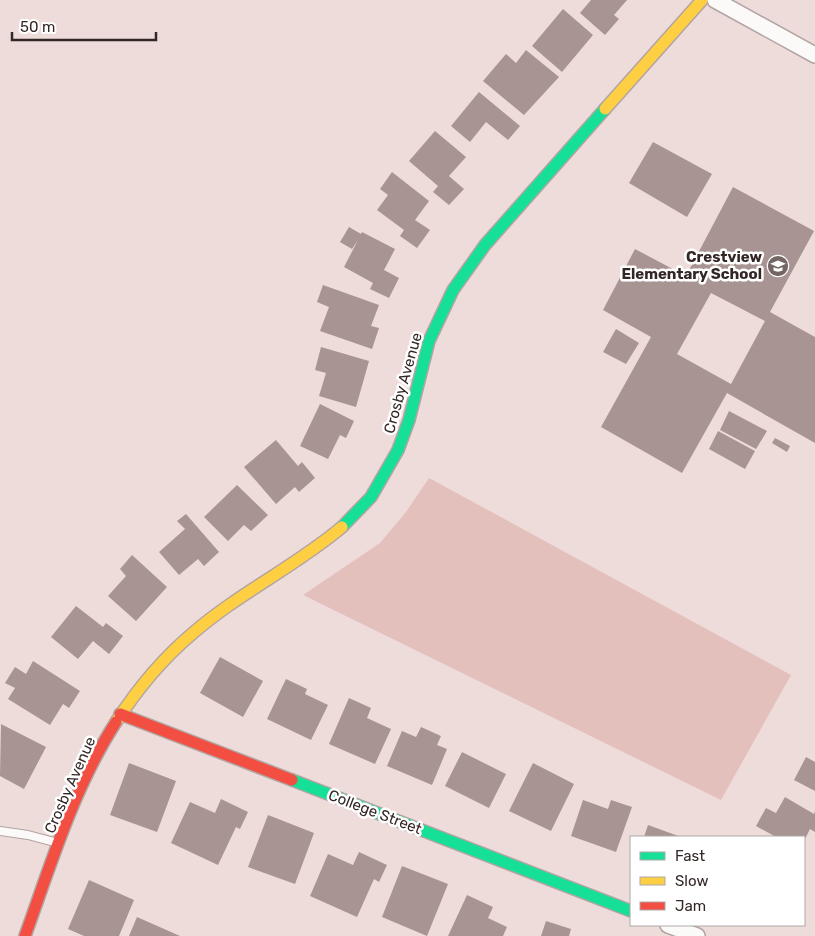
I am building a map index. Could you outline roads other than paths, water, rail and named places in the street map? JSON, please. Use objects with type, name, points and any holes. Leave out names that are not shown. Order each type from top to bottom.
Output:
[{"type":"street","name":"Crosby Avenue","points":[[26,936],[91,766],[120,714],[147,678],[193,633],[332,536],[369,499],[388,473],[399,450],[409,422],[418,375],[429,340],[445,304],[464,272],[485,245],[702,0]]},
{"type":"street","points":[[715,0],[815,55]]},
{"type":"street","name":"College Street","points":[[120,714],[630,911]]},
{"type":"street","points":[[671,926],[697,936]]},
{"type":"lane","points":[[0,831],[28,835],[60,844]]},
{"type":"place","name":"Crestview Elementary School","points":[[778,266]]}]
